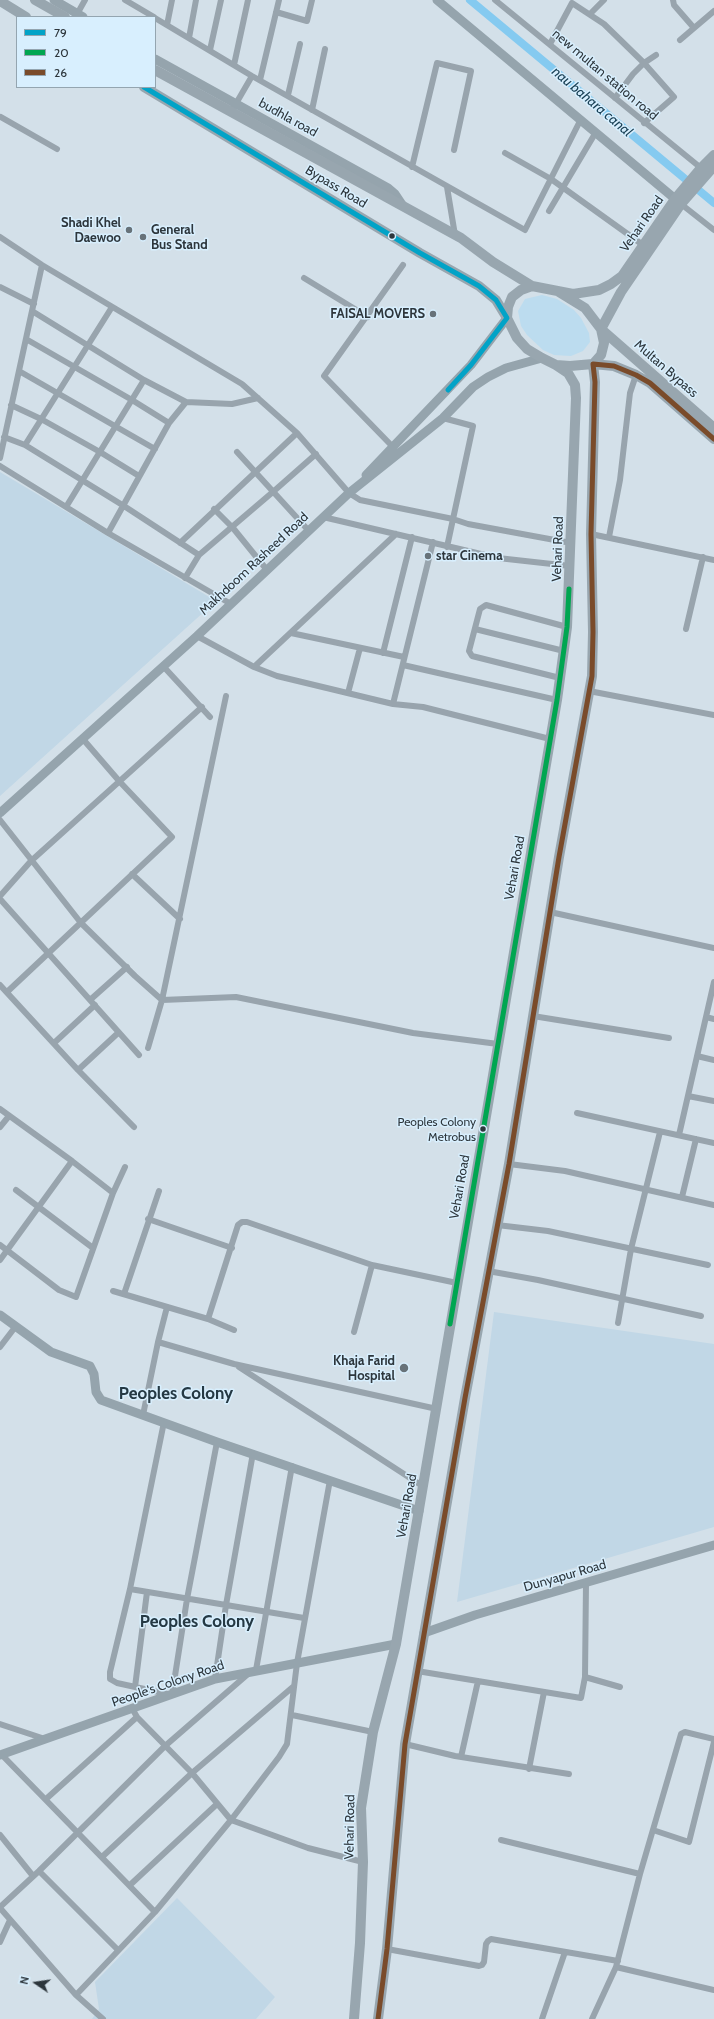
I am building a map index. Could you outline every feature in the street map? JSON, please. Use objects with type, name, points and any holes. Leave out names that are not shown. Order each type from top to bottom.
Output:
[{"type":"main road","points":[[36,0],[63,16]]},
{"type":"main road","points":[[0,1],[24,16]]},
{"type":"main road","points":[[156,70],[233,108],[455,235],[493,262],[532,286],[559,292],[585,308],[601,329],[604,342],[601,355],[593,364],[595,382],[592,446],[591,534],[593,632],[592,676],[550,912],[509,1164],[488,1271],[405,1744],[378,2019]]},
{"type":"main road","name":"Bypass Road","points":[[146,88],[420,253],[479,286],[496,300],[507,318]]},
{"type":"main road","name":"Vehari Road","points":[[559,292],[587,293],[612,284],[622,276],[643,245],[701,171],[713,162]]},
{"type":"main road","name":"Vehari Road","points":[[601,329],[621,292],[680,198]]},
{"type":"main road","points":[[532,286],[521,290],[512,297],[508,307],[507,318],[517,338],[527,349],[556,365],[570,366],[593,364],[614,366],[636,375],[650,384],[714,439]]},
{"type":"main road","name":"Multan Bypass","points":[[601,329],[714,428]]},
{"type":"main road","name":"Vehari Road","points":[[354,2019],[360,1943],[363,1862],[361,1808],[373,1732],[396,1644],[424,1487],[457,1283],[550,739],[558,700],[564,652],[567,627],[570,566],[576,398],[574,385],[568,373],[556,365]]},
{"type":"street","points":[[54,0],[78,16],[85,0]]},
{"type":"street","points":[[125,0],[132,2],[153,16]]},
{"type":"street","points":[[167,25],[172,0]]},
{"type":"street","points":[[189,38],[196,0]]},
{"type":"street","points":[[210,50],[221,0]]},
{"type":"street","points":[[234,65],[248,0]]},
{"type":"street","points":[[260,80],[279,0]]},
{"type":"street","points":[[276,12],[307,21],[312,0]]},
{"type":"street","points":[[437,0],[596,132],[680,198],[714,230]]},
{"type":"street","name":"new multan station road","points":[[495,0],[644,122],[701,171]]},
{"type":"street","points":[[590,14],[604,0]]},
{"type":"street","points":[[673,0],[674,5],[694,28]]},
{"type":"street","points":[[550,44],[572,3],[604,24],[644,63],[674,97],[644,122]]},
{"type":"street","points":[[680,40],[714,11]]},
{"type":"street","points":[[156,18],[252,76],[525,230],[581,119]]},
{"type":"street","points":[[288,96],[300,44]]},
{"type":"street","points":[[312,110],[325,49]]},
{"type":"street","points":[[615,98],[628,79],[644,63],[656,54]]},
{"type":"street","points":[[156,60],[233,108],[252,76]]},
{"type":"street","points":[[412,167],[437,63],[471,71],[454,150]]},
{"type":"street","points":[[1,117],[57,149]]},
{"type":"street","points":[[550,212],[596,132]]},
{"type":"street","points":[[505,153],[551,179],[643,245]]},
{"type":"street","points":[[447,187],[455,235]]},
{"type":"street","points":[[0,237],[42,265],[242,384],[297,433],[349,493],[360,500],[453,519],[468,524],[571,543]]},
{"type":"street","points":[[0,458],[42,265]]},
{"type":"street","points":[[392,446],[324,376],[368,317],[403,265]]},
{"type":"street","points":[[304,278],[368,317]]},
{"type":"street","points":[[0,287],[34,304]]},
{"type":"street","points":[[25,445],[112,307]]},
{"type":"street","points":[[32,311],[144,380],[186,402],[232,404],[258,398]]},
{"type":"street","points":[[349,493],[392,446],[431,408],[471,365],[507,318]]},
{"type":"street","points":[[26,339],[169,423]]},
{"type":"street","name":"Makhdoom Rasheed Road","points":[[0,813],[197,636],[349,493],[443,418],[473,387],[506,368],[542,358]]},
{"type":"street","points":[[19,371],[155,449]]},
{"type":"street","points":[[609,538],[620,480],[630,393],[636,375]]},
{"type":"street","points":[[66,507],[144,380]]},
{"type":"street","points":[[108,533],[169,423],[186,402]]},
{"type":"street","points":[[11,405],[41,419],[139,476]]},
{"type":"street","points":[[443,418],[473,426],[447,547]]},
{"type":"street","points":[[180,543],[214,509],[297,433]]},
{"type":"street","points":[[4,437],[25,445],[124,506],[199,555]]},
{"type":"street","points":[[237,452],[309,531]]},
{"type":"street","points":[[185,578],[199,555],[233,528],[316,454]]},
{"type":"street","points":[[0,466],[108,533],[231,604]]},
{"type":"street","points":[[214,509],[233,528],[267,570]]},
{"type":"street","points":[[324,517],[498,558],[570,566]]},
{"type":"street","points":[[254,667],[396,534]]},
{"type":"street","points":[[591,534],[714,560]]},
{"type":"street","points":[[383,653],[412,537]]},
{"type":"street","points":[[393,704],[432,542]]},
{"type":"street","points":[[686,629],[703,557]]},
{"type":"street","points":[[560,678],[472,656],[469,651],[480,609],[482,606],[486,605],[567,627]]},
{"type":"street","points":[[475,629],[564,652]]},
{"type":"street","points":[[290,633],[404,657]]},
{"type":"street","points":[[197,636],[254,667],[277,676],[393,704],[423,707],[550,739]]},
{"type":"street","points":[[348,693],[360,648]]},
{"type":"street","points":[[403,665],[558,700]]},
{"type":"street","points":[[163,666],[210,717]]},
{"type":"street","points":[[589,691],[714,715]]},
{"type":"street","points":[[148,1048],[162,1000],[180,920],[226,696]]},
{"type":"street","points":[[139,1055],[118,1033],[0,897],[31,861],[202,708]]},
{"type":"street","points":[[7,992],[172,837],[120,782],[82,738]]},
{"type":"street","points":[[0,820],[31,861],[81,922],[162,1000],[236,997],[413,1033],[498,1044]]},
{"type":"street","points":[[132,874],[180,920]]},
{"type":"street","points":[[550,912],[714,948]]},
{"type":"street","points":[[54,1043],[127,967]]},
{"type":"street","points":[[679,1135],[714,982]]},
{"type":"street","points":[[0,985],[78,1070],[134,1127]]},
{"type":"street","points":[[533,1016],[669,1038]]},
{"type":"street","points":[[706,1017],[714,1019]]},
{"type":"street","points":[[78,1070],[118,1033]]},
{"type":"street","points":[[697,1056],[714,1060]]},
{"type":"street","points":[[688,1096],[714,1101]]},
{"type":"street","points":[[0,1109],[72,1161],[113,1193]]},
{"type":"street","points":[[576,1113],[714,1143]]},
{"type":"street","points":[[0,1127],[9,1116]]},
{"type":"street","points":[[618,1323],[631,1249],[660,1132]]},
{"type":"street","points":[[682,1197],[696,1139]]},
{"type":"street","points":[[0,1260],[72,1161]]},
{"type":"street","points":[[509,1164],[565,1170],[714,1205]]},
{"type":"street","points":[[0,1245],[59,1290],[76,1297],[113,1193],[124,1167]]},
{"type":"street","points":[[16,1190],[94,1248]]},
{"type":"street","points":[[124,1294],[159,1190]]},
{"type":"street","points":[[148,1219],[232,1248]]},
{"type":"street","points":[[208,1319],[232,1248],[238,1225],[247,1222],[372,1265],[457,1283]]},
{"type":"street","points":[[497,1225],[548,1231],[708,1265]]},
{"type":"street","points":[[354,1332],[372,1265]]},
{"type":"street","points":[[488,1271],[538,1280],[701,1316]]},
{"type":"street","points":[[113,1291],[208,1319],[234,1330]]},
{"type":"street","points":[[143,1415],[167,1307]]},
{"type":"street","points":[[0,1315],[51,1352],[90,1366],[94,1374],[96,1392],[101,1400],[217,1442],[292,1466],[419,1511]]},
{"type":"street","points":[[0,1347],[16,1326]]},
{"type":"street","points":[[158,1342],[234,1364],[437,1408]]},
{"type":"street","points":[[234,1364],[424,1487]]},
{"type":"street","points":[[164,1422],[130,1589],[110,1672],[110,1679],[134,1687],[172,1695],[187,1599],[217,1442]]},
{"type":"street","points":[[215,1679],[226,1605],[253,1453]]},
{"type":"street","points":[[103,2019],[76,1995],[0,1908],[165,1746],[253,1671],[292,1466]]},
{"type":"street","points":[[76,1995],[155,1912],[231,1820],[280,1757],[287,1744],[304,1618],[330,1480]]},
{"type":"street","name":"Dunyapur Road","points":[[424,1634],[475,1615],[714,1545]]},
{"type":"street","points":[[417,1671],[581,1698],[585,1678],[586,1583]]},
{"type":"street","points":[[130,1589],[304,1618]]},
{"type":"street","points":[[134,1687],[147,1592]]},
{"type":"street","name":"People's Colony Road","points":[[1,1755],[47,1739],[135,1713],[172,1695],[215,1679],[396,1644]]},
{"type":"street","points":[[585,1678],[620,1687]]},
{"type":"street","points":[[461,1757],[478,1681]]},
{"type":"street","points":[[102,1857],[192,1773],[294,1686]]},
{"type":"street","points":[[529,1769],[544,1692]]},
{"type":"street","points":[[46,1799],[135,1713],[192,1773],[231,1820],[308,1848],[363,1862]]},
{"type":"street","points":[[292,1715],[373,1732]]},
{"type":"street","points":[[0,1724],[47,1739]]},
{"type":"street","points":[[592,2019],[617,1964],[640,1874],[681,1734],[686,1732],[714,1741],[689,1842],[653,1830]]},
{"type":"street","points":[[405,1744],[461,1757],[529,1769],[569,1774]]},
{"type":"street","points":[[1,1755],[46,1799],[155,1912]]},
{"type":"street","points":[[130,1885],[217,1804]]},
{"type":"street","points":[[0,1835],[33,1876]]},
{"type":"street","points":[[501,1840],[640,1874]]},
{"type":"street","points":[[39,1871],[118,1950]]},
{"type":"street","points":[[0,1942],[10,1920]]},
{"type":"street","points":[[386,1949],[479,1966],[484,1962],[486,1944],[491,1939],[564,1952],[617,1964],[714,1990]]},
{"type":"street","points":[[542,2019],[564,1952]]},
{"type":"shaded area","points":[[542,295],[557,299],[574,310],[581,318],[589,333],[590,342],[583,351],[571,356],[554,355],[543,350],[527,335],[521,326],[518,311],[525,299]]},
{"type":"shaded area","points":[[0,472],[216,601],[0,796]]},
{"type":"shaded area","points":[[494,1312],[714,1344],[714,1527],[457,1602]]},
{"type":"shaded area","points":[[177,1898],[275,1997],[256,2019],[92,2019],[99,2009],[95,1982]]},
{"type":"waterway","name":"nau bahara canal","points":[[470,0],[714,203]]},
{"type":"transit line","name":"79","points":[[146,88],[420,253],[479,286],[496,300],[507,318],[471,365],[448,390]]},
{"type":"transit line","name":"26","points":[[378,2019],[387,1949],[405,1744],[465,1398],[509,1164],[559,857],[592,676],[593,632],[591,534],[595,382],[593,364],[614,366],[636,375],[650,383],[714,439]]},
{"type":"transit line","name":"20","points":[[450,1324],[557,700],[567,627],[569,589]]},
{"type":"place","name":"Shadi Khel Daewoo","points":[[129,230]]},
{"type":"place","name":"General Bus Stand","points":[[143,237]]},
{"type":"place","name":"FAISAL MOVERS","points":[[433,314]]},
{"type":"place","name":"star Cinema","points":[[428,556]]},
{"type":"place","name":"Peoples Colony Metrobus","points":[[483,1129]]},
{"type":"place","name":"Khaja Farid Hospital","points":[[404,1368]]},
{"type":"district","name":"Peoples Colony","points":[[176,1394]]},
{"type":"district","name":"Peoples Colony","points":[[197,1622]]}]
